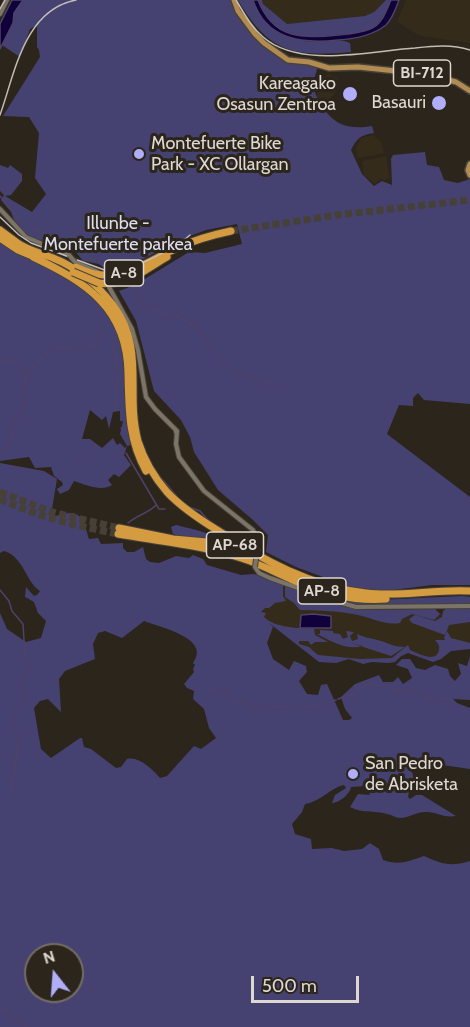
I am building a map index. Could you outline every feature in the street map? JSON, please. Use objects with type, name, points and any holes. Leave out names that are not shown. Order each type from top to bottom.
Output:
[{"type":"highway","name":"A-8","points":[[0,230],[16,242],[56,256],[91,273],[109,276],[136,269],[189,243],[231,233],[178,252],[125,282],[111,284],[99,283],[18,250],[0,238]]},
{"type":"highway","name":"AP-68","points":[[16,242],[72,268],[97,288],[118,312],[129,336],[133,354],[134,413],[138,440],[151,470],[162,487],[190,512],[225,536],[268,560],[336,588],[375,594],[470,593]]},
{"type":"highway","name":"AP-68","points":[[33,256],[59,268],[82,283],[102,302],[117,324],[126,354],[129,420],[135,446],[147,472],[167,497],[187,514],[254,557],[294,577],[335,592],[386,599],[470,593]]},
{"type":"highway","name":"AP-8","points":[[313,580],[254,545],[186,541],[118,531],[221,552],[259,564],[303,585],[326,592],[359,598],[386,599]]},
{"type":"main road","name":"BI-712","points":[[235,1],[238,11],[255,34],[288,60],[309,62],[329,68],[358,67],[425,74],[456,82],[470,91]]},
{"type":"main road","points":[[469,175],[470,164]]},
{"type":"street","points":[[0,14],[7,0]]},
{"type":"street","points":[[0,210],[26,237],[69,255],[75,261],[98,272]]},
{"type":"street","points":[[109,287],[132,329],[146,397],[175,431],[177,453],[194,478],[204,490],[254,532],[255,567],[259,573],[356,607],[470,606]]},
{"type":"shaded area","points":[[12,0],[23,0],[14,13],[13,23],[0,49],[0,24]]},
{"type":"shaded area","points":[[253,0],[258,0],[264,13],[280,29],[290,34],[312,37],[350,34],[370,29],[381,21],[391,0],[399,0],[391,19],[381,29],[357,38],[311,41],[299,40],[276,31],[267,24]]},
{"type":"shaded area","points":[[262,0],[386,0],[374,12],[365,16],[287,24],[263,4]]},
{"type":"shaded area","points":[[406,0],[470,0],[470,43],[420,36],[397,22]]},
{"type":"shaded area","points":[[328,74],[338,78],[336,92],[331,98],[327,100],[323,97],[320,101],[317,96],[317,83]]},
{"type":"shaded area","points":[[373,135],[382,143],[384,153],[357,157],[356,148],[361,138]]},
{"type":"shaded area","points":[[386,156],[390,181],[387,178],[385,181],[381,178],[375,184],[364,175],[362,161]]},
{"type":"shaded area","points":[[274,582],[345,606],[366,610],[435,609],[442,614],[447,608],[470,608],[470,649],[451,651],[433,662],[408,653],[391,663],[363,664],[349,659],[332,663],[319,662],[273,625],[250,613]]},
{"type":"shaded area","points":[[301,615],[331,616],[331,628],[300,628]]},
{"type":"green space","name":"Illunbe - Montefuerte parkea","points":[[23,0],[232,0],[243,21],[288,61],[318,66],[312,86],[327,113],[341,124],[350,127],[372,126],[374,133],[360,138],[351,150],[362,174],[374,186],[382,181],[392,185],[391,159],[393,155],[425,152],[427,165],[439,167],[444,180],[458,183],[470,179],[470,404],[424,400],[418,393],[413,398],[413,406],[399,405],[387,434],[470,497],[470,585],[432,585],[385,591],[350,587],[296,567],[266,552],[268,535],[218,490],[194,452],[190,437],[181,420],[154,391],[136,321],[119,291],[135,285],[189,252],[205,253],[242,244],[237,224],[206,230],[185,238],[123,269],[106,270],[99,264],[83,261],[74,250],[29,237],[1,200],[4,195],[0,191],[0,165],[8,168],[10,165],[22,174],[22,181],[11,195],[5,196],[32,212],[46,194],[35,178],[39,133],[29,117],[3,116],[40,57],[37,47],[37,25],[30,29],[20,57],[2,45],[13,23],[14,13]]},
{"type":"green space","points":[[238,0],[253,0],[270,25],[287,36],[307,42],[338,40],[350,43],[351,52],[313,53],[284,48],[261,31],[249,18]]},
{"type":"green space","points":[[258,0],[262,0],[263,4],[287,24],[365,16],[374,12],[386,0],[391,0],[380,21],[371,29],[316,37],[282,30],[265,13]]},
{"type":"green space","points":[[0,242],[18,254],[81,284],[110,318],[123,353],[131,445],[127,446],[124,455],[131,465],[119,477],[114,474],[108,480],[112,485],[108,487],[94,487],[74,481],[69,490],[60,494],[57,489],[63,485],[62,482],[54,476],[51,467],[35,468],[29,457],[0,461]],"holes":[[[90,410],[102,420],[106,416],[109,429],[113,412],[120,411],[120,421],[123,421],[120,434],[127,446],[125,448],[120,443],[117,445],[113,438],[102,448],[90,439],[82,439]]]},
{"type":"green space","points":[[0,463],[44,471],[57,479],[51,515],[71,513],[79,516],[89,539],[98,538],[101,544],[123,543],[123,548],[127,552],[134,552],[143,547],[146,559],[150,562],[159,563],[176,556],[189,558],[193,555],[203,559],[207,565],[241,575],[254,574],[283,585],[283,596],[286,601],[275,603],[261,612],[266,613],[264,617],[274,623],[288,627],[314,629],[315,635],[328,642],[315,642],[311,645],[308,641],[299,641],[299,644],[309,647],[318,655],[360,659],[392,658],[408,645],[410,650],[431,657],[437,654],[439,648],[435,640],[445,640],[447,631],[451,638],[470,643],[470,649],[451,651],[433,662],[408,653],[395,662],[363,664],[349,659],[336,663],[319,662],[269,623],[273,627],[267,643],[273,659],[289,670],[294,661],[306,666],[307,672],[299,681],[307,694],[318,695],[321,685],[327,684],[343,720],[352,718],[345,709],[341,697],[355,684],[379,675],[383,682],[393,682],[398,677],[403,684],[412,678],[408,669],[396,665],[402,659],[410,659],[416,668],[425,670],[435,665],[448,669],[455,681],[461,674],[458,663],[467,666],[470,656],[470,700],[453,699],[470,708],[470,769],[415,761],[411,770],[415,780],[410,787],[408,797],[410,799],[416,795],[422,795],[456,816],[424,812],[399,818],[350,807],[358,794],[370,795],[367,786],[351,787],[344,798],[332,803],[335,795],[346,788],[344,785],[305,804],[302,812],[292,824],[295,834],[311,839],[312,849],[332,848],[344,851],[362,849],[370,843],[379,849],[383,860],[394,863],[424,856],[446,864],[470,861],[470,1027],[0,1027],[0,613],[7,629],[26,642],[41,638],[46,621],[38,613],[34,602],[25,597],[26,587],[34,596],[40,591],[16,558],[4,551],[0,553]],"holes":[[[144,621],[171,630],[190,640],[195,647],[197,654],[193,663],[194,672],[184,684],[194,691],[193,699],[204,709],[209,728],[216,738],[201,749],[194,746],[167,776],[160,778],[136,759],[127,759],[121,767],[116,768],[91,749],[84,747],[82,738],[51,758],[41,749],[34,708],[40,701],[48,699],[61,712],[59,679],[65,671],[95,659],[93,644],[98,633],[105,631],[122,638]]]},
{"type":"green space","points":[[176,525],[208,534],[257,561],[233,552],[207,547],[206,543],[173,534],[171,527]]},
{"type":"green space","points":[[293,579],[331,593],[378,600],[462,596],[470,597],[470,605],[356,606],[285,583]]},
{"type":"green space","points":[[285,586],[352,608],[366,610],[435,609],[440,614],[434,620],[412,614],[402,619],[400,623],[394,624],[346,613],[300,610],[285,597]]},
{"type":"green space","points":[[447,608],[470,608],[470,622],[449,625],[445,635],[412,623],[409,619],[415,615],[435,621],[442,617],[443,611]]},
{"type":"green space","points":[[320,630],[333,631],[333,633],[340,634],[343,639],[348,637],[346,631],[354,632],[350,636],[352,641],[358,639],[357,634],[405,647],[391,656],[361,646],[351,647],[339,644],[317,634],[320,634]]},
{"type":"waterway","points":[[0,196],[18,218],[34,230],[69,241],[88,258],[121,270]]},
{"type":"waterway","points":[[133,293],[144,306],[184,319],[191,324],[225,364],[232,369],[275,386]]},
{"type":"waterway","points":[[77,348],[95,344],[104,324]]},
{"type":"waterway","points":[[113,345],[118,373],[115,410]]},
{"type":"waterway","points":[[0,454],[10,442],[16,418],[25,404],[20,395],[27,374],[51,350],[72,349]]},
{"type":"waterway","points":[[0,363],[16,361],[27,373]]},
{"type":"waterway","points":[[121,428],[129,435]]},
{"type":"waterway","points":[[71,464],[96,446]]},
{"type":"waterway","points":[[126,453],[159,509],[165,509]]},
{"type":"waterway","points":[[156,472],[180,500]]},
{"type":"waterway","points":[[128,523],[156,505]]},
{"type":"waterway","points":[[189,507],[200,511],[208,520],[238,539]]},
{"type":"waterway","points":[[0,590],[9,601],[12,611],[23,624],[25,656],[30,667],[20,684],[24,697],[13,717],[14,728],[19,737],[11,793]]},
{"type":"waterway","points":[[338,699],[354,694],[369,684],[419,693]]},
{"type":"waterway","points":[[207,688],[223,691],[233,701],[250,705],[257,710],[276,706],[295,707]]},
{"type":"waterway","points":[[421,694],[425,697],[451,699]]},
{"type":"waterway","points":[[297,706],[313,707],[336,700]]},
{"type":"waterway","points":[[0,1009],[5,1009],[14,1019],[27,1027]]},
{"type":"tunnel","points":[[231,231],[337,215],[470,200]]},
{"type":"tunnel","points":[[0,492],[52,512],[119,528]]},
{"type":"tunnel","points":[[0,499],[58,520],[118,534]]},
{"type":"tram line","points":[[0,9],[5,0]]},
{"type":"railway","points":[[0,115],[17,63],[33,30],[44,16],[58,6],[76,0]]},
{"type":"railway","points":[[236,0],[251,24],[263,37],[278,47],[296,53],[336,56],[442,46],[470,50]]},
{"type":"railway","points":[[0,217],[31,243],[110,272],[129,268],[152,258],[190,235]]},
{"type":"place","name":"Kareagako Osasun Zentroa","points":[[350,94]]},
{"type":"place","name":"Basauri","points":[[439,103]]},
{"type":"place","name":"Montefuerte Bike Park - XC Ollargan","points":[[139,154]]},
{"type":"place","name":"San Pedro de Abrisketa","points":[[353,774]]}]
